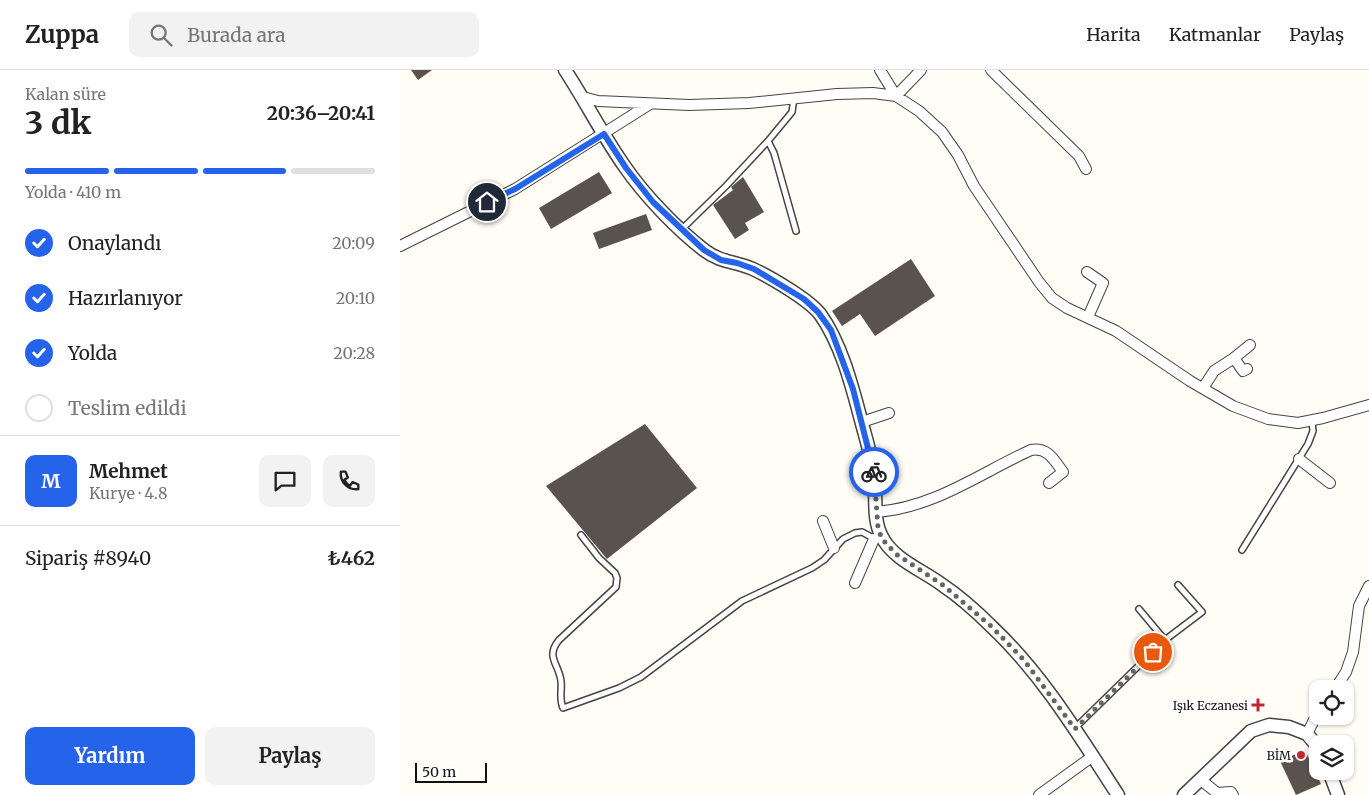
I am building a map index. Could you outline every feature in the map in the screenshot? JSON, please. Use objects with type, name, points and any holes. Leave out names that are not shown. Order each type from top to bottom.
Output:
[{"type":"street","points":[[565,70],[626,168],[653,202],[704,250],[721,260],[754,269],[804,299],[818,312],[831,330],[853,389],[872,461],[876,489],[878,539],[855,583]]},
{"type":"street","points":[[880,70],[896,96],[919,111],[942,132],[958,155],[974,186],[1039,282],[1052,298],[1067,308],[1116,331],[1233,406],[1268,419],[1298,423],[1369,404]]},
{"type":"street","points":[[896,96],[921,70]]},
{"type":"street","points":[[991,70],[1079,156],[1086,169]]},
{"type":"street","points":[[583,98],[598,101],[689,105],[749,103],[837,94],[873,93],[896,96]]},
{"type":"street","points":[[400,246],[515,189],[651,103]]},
{"type":"street","points":[[1087,272],[1103,283],[1088,317]]},
{"type":"street","points":[[1203,388],[1214,371],[1250,345]]},
{"type":"street","points":[[1234,358],[1243,372],[1247,369]]},
{"type":"street","points":[[862,422],[889,413]]},
{"type":"street","points":[[876,512],[902,509],[925,502],[962,486],[1031,450],[1039,449],[1047,452],[1063,472],[1049,483]]},
{"type":"street","points":[[1299,459],[1330,483]]},
{"type":"street","points":[[823,521],[834,548]]},
{"type":"street","points":[[878,539],[896,554],[943,585],[992,627],[1024,660],[1075,729],[1118,795]]},
{"type":"street","points":[[1341,680],[1346,672],[1353,652],[1359,606],[1369,586]]},
{"type":"street","points":[[1184,795],[1251,731],[1268,725],[1289,727],[1307,734],[1312,725]]},
{"type":"street","points":[[1039,795],[1093,756]]},
{"type":"street","points":[[1200,780],[1217,794],[1230,792],[1233,795]]},
{"type":"street","points":[[1332,780],[1338,795]]},
{"type":"lane","points":[[682,229],[768,141],[792,112],[794,98]]},
{"type":"lane","points":[[768,141],[774,153],[796,231]]},
{"type":"lane","points":[[1242,550],[1311,438],[1313,431],[1312,420]]},
{"type":"lane","points":[[581,535],[599,558],[615,573],[617,581],[616,587],[559,640],[554,647],[553,660],[560,677],[560,699],[563,708],[641,678],[742,601],[812,568],[824,560],[843,539],[862,532],[878,539]]},
{"type":"lane","points":[[1075,729],[1165,640],[1202,612],[1178,585]]},
{"type":"lane","points":[[1138,609],[1165,640]]},
{"type":"building","points":[[411,70],[432,70],[418,80]]},
{"type":"building","points":[[599,172],[612,193],[551,229],[539,208]]},
{"type":"building","points":[[743,177],[764,212],[745,223],[749,230],[735,239],[713,205],[733,190],[731,187]]},
{"type":"building","points":[[646,214],[652,230],[599,249],[593,233]]},
{"type":"building","points":[[911,259],[935,296],[875,336],[860,314],[842,326],[832,311]]},
{"type":"building","points":[[645,424],[697,488],[607,559],[546,486]]},
{"type":"building","points":[[1305,750],[1309,758],[1309,780],[1319,780],[1321,784],[1296,795],[1280,761]]},
{"type":"way so far","points":[[874,472],[876,512],[878,528],[882,539],[896,554],[943,585],[992,627],[1024,660],[1075,729],[1153,652]]},
{"type":"place","name":"Işık Eczanesi","points":[[1258,705]]},
{"type":"place","name":"BİM","points":[[1301,755]]},
{"type":"route","points":[[487,202],[515,189],[604,134],[626,168],[653,202],[704,250],[721,260],[754,269],[804,299],[818,312],[831,330],[853,389],[874,472]]}]
